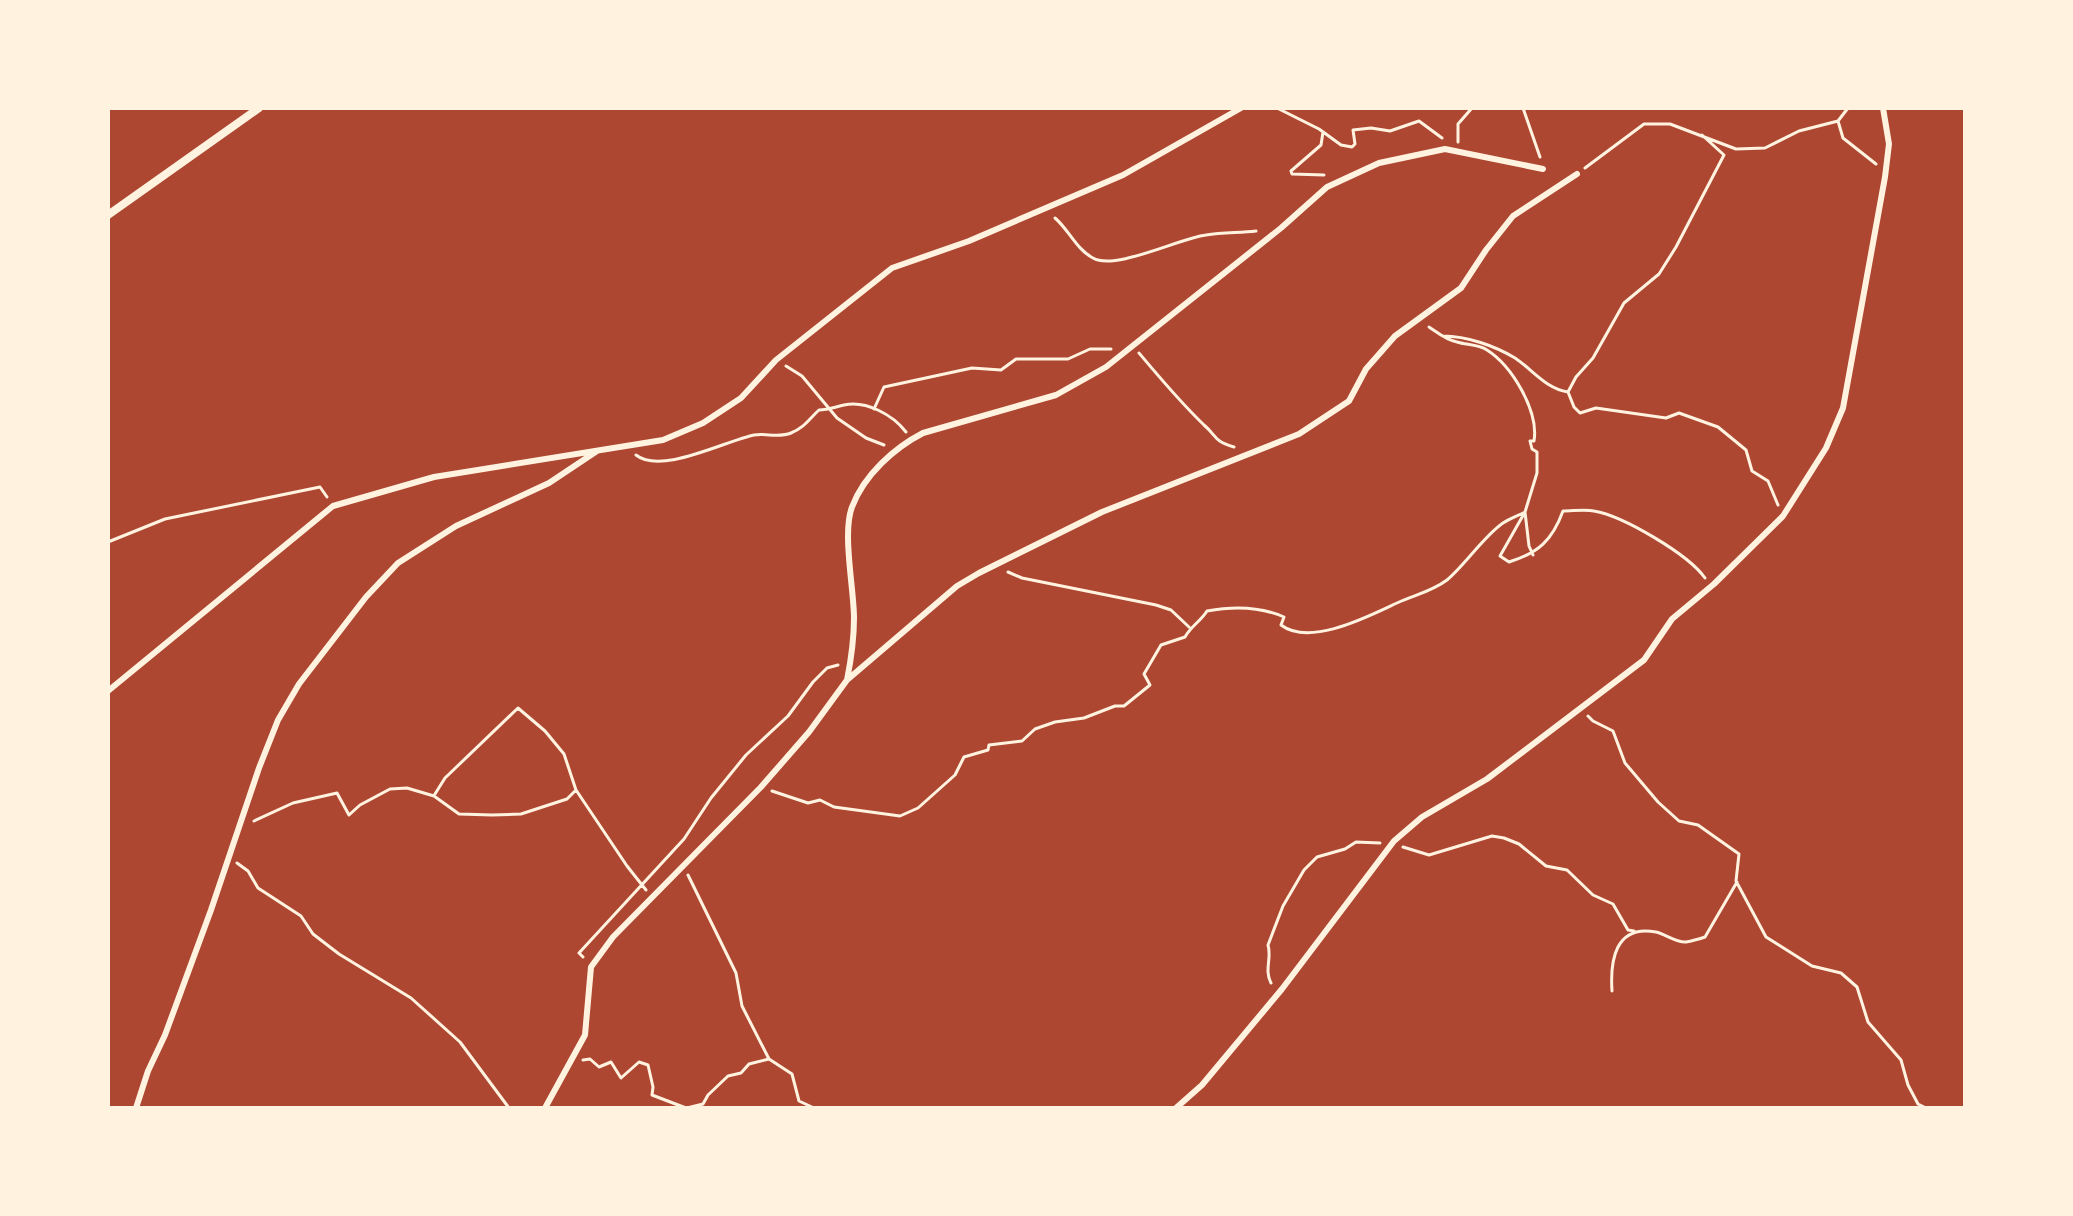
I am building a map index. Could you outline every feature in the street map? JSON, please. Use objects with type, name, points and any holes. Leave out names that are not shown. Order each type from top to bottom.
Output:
[{"type":"street","points":[[108,215],[259,108]]},
{"type":"street","points":[[108,691],[333,506],[434,477],[663,440],[703,423],[741,398],[776,360],[892,268],[969,241],[1123,175],[1241,108]]},
{"type":"street","points":[[1176,1108],[1202,1085],[1278,994],[1392,843],[1422,817],[1487,779],[1644,660],[1672,619],[1714,584],[1783,516],[1826,448],[1843,408],[1885,177],[1889,144],[1883,108]]},
{"type":"street","points":[[847,680],[854,619],[849,534],[851,509],[870,475],[909,441],[923,433],[1056,395],[1106,367],[1281,228],[1327,187],[1379,163],[1445,149],[1543,169]]},
{"type":"street","points":[[545,1108],[585,1035],[591,967],[613,937],[761,787],[809,732],[847,680],[957,586],[994,565],[1102,512],[1299,434],[1349,401],[1366,369],[1395,336],[1461,288],[1513,216],[1577,174]]},
{"type":"street","points":[[136,1108],[278,720],[299,684],[366,597],[398,563],[456,526],[549,483],[600,449]]},
{"type":"path","points":[[1277,108],[1341,145],[1352,147],[1355,144],[1353,130],[1371,128],[1390,131],[1419,121],[1442,138],[1445,149]]},
{"type":"path","points":[[1459,150],[1458,124],[1472,108]]},
{"type":"path","points":[[1523,108],[1543,169]]},
{"type":"path","points":[[1577,174],[1644,124],[1670,124],[1736,149],[1765,148],[1799,131],[1838,121],[1848,108]]},
{"type":"path","points":[[1838,121],[1843,138],[1875,162],[1885,177]]},
{"type":"path","points":[[1323,132],[1321,145],[1291,171],[1292,174],[1331,174],[1337,175],[1340,181]]},
{"type":"path","points":[[1568,392],[1576,377],[1593,358],[1624,303],[1659,274],[1724,155],[1702,135]]},
{"type":"path","points":[[1042,209],[1065,227],[1078,247],[1095,260],[1114,262],[1204,235],[1281,228]]},
{"type":"path","points":[[1418,319],[1453,342],[1480,346],[1490,352],[1517,381],[1536,423],[1534,441],[1530,441],[1532,449],[1537,452],[1537,473],[1525,512],[1500,556],[1509,562],[1533,555],[1548,540],[1563,511],[1594,511],[1673,548],[1696,565],[1708,582],[1714,584]]},
{"type":"path","points":[[1443,336],[1481,343],[1517,359],[1542,381],[1568,392],[1580,413],[1596,408],[1666,418],[1679,413],[1718,427],[1746,450],[1752,471],[1768,481],[1783,516]]},
{"type":"path","points":[[624,446],[642,460],[671,461],[757,434],[786,436],[803,428],[819,410],[830,410],[846,404],[886,413],[905,430],[909,441],[901,447],[881,445],[866,438],[837,418],[830,410],[802,376],[776,360]]},
{"type":"path","points":[[108,542],[165,519],[320,487],[333,506]]},
{"type":"path","points":[[1525,512],[1533,555]]},
{"type":"path","points":[[761,787],[808,803],[820,800],[834,807],[900,816],[918,808],[955,775],[964,757],[988,750],[989,745],[1022,741],[1035,729],[1124,706],[1136,698],[1150,685],[1144,674],[1161,645],[1185,637],[1207,611],[1232,606],[1274,612],[1284,617],[1281,625],[1299,631],[1316,631],[1368,618],[1400,601],[1433,589],[1472,556],[1500,524],[1525,512]]},
{"type":"path","points":[[994,565],[1022,578],[1156,605],[1171,610],[1190,628]]},
{"type":"path","points":[[591,967],[579,953],[684,839],[711,798],[746,755],[788,716],[827,668],[843,664],[849,667]]},
{"type":"path","points":[[1278,994],[1269,979],[1267,964],[1271,953],[1268,945],[1283,906],[1304,870],[1317,857],[1345,849],[1356,842],[1392,843],[1429,855],[1492,836],[1504,838],[1519,844],[1546,866],[1567,870],[1593,895],[1613,904],[1628,930],[1654,932],[1683,943],[1705,937],[1737,882],[1739,854],[1698,825],[1679,821],[1658,802],[1625,763],[1613,731],[1593,721],[1580,707]]},
{"type":"path","points":[[434,796],[445,778],[518,708],[545,731],[564,754],[576,790],[652,897]]},
{"type":"path","points":[[239,825],[264,819],[293,803],[337,793],[349,815],[360,805],[390,789],[407,788],[434,796],[459,814],[521,814],[567,799],[576,790]]},
{"type":"path","points":[[227,857],[248,871],[258,888],[301,916],[322,941],[411,998],[460,1042],[509,1108]]},
{"type":"path","points":[[683,865],[736,973],[742,1006],[769,1059],[792,1074],[799,1101],[814,1108]]},
{"type":"path","points":[[1737,882],[1766,937],[1812,966],[1841,973],[1857,987],[1868,1022],[1901,1060],[1918,1104],[1926,1108]]},
{"type":"path","points":[[1612,991],[1611,968],[1620,940],[1634,931]]},
{"type":"path","points":[[571,1058],[590,1059],[599,1067],[611,1062],[621,1078],[639,1062],[648,1065],[652,1095],[686,1108],[703,1104],[728,1076],[741,1073],[749,1064],[769,1059]]},
{"type":"shaded area","points":[[108,108],[1965,108],[1965,1108],[108,1108]]}]
